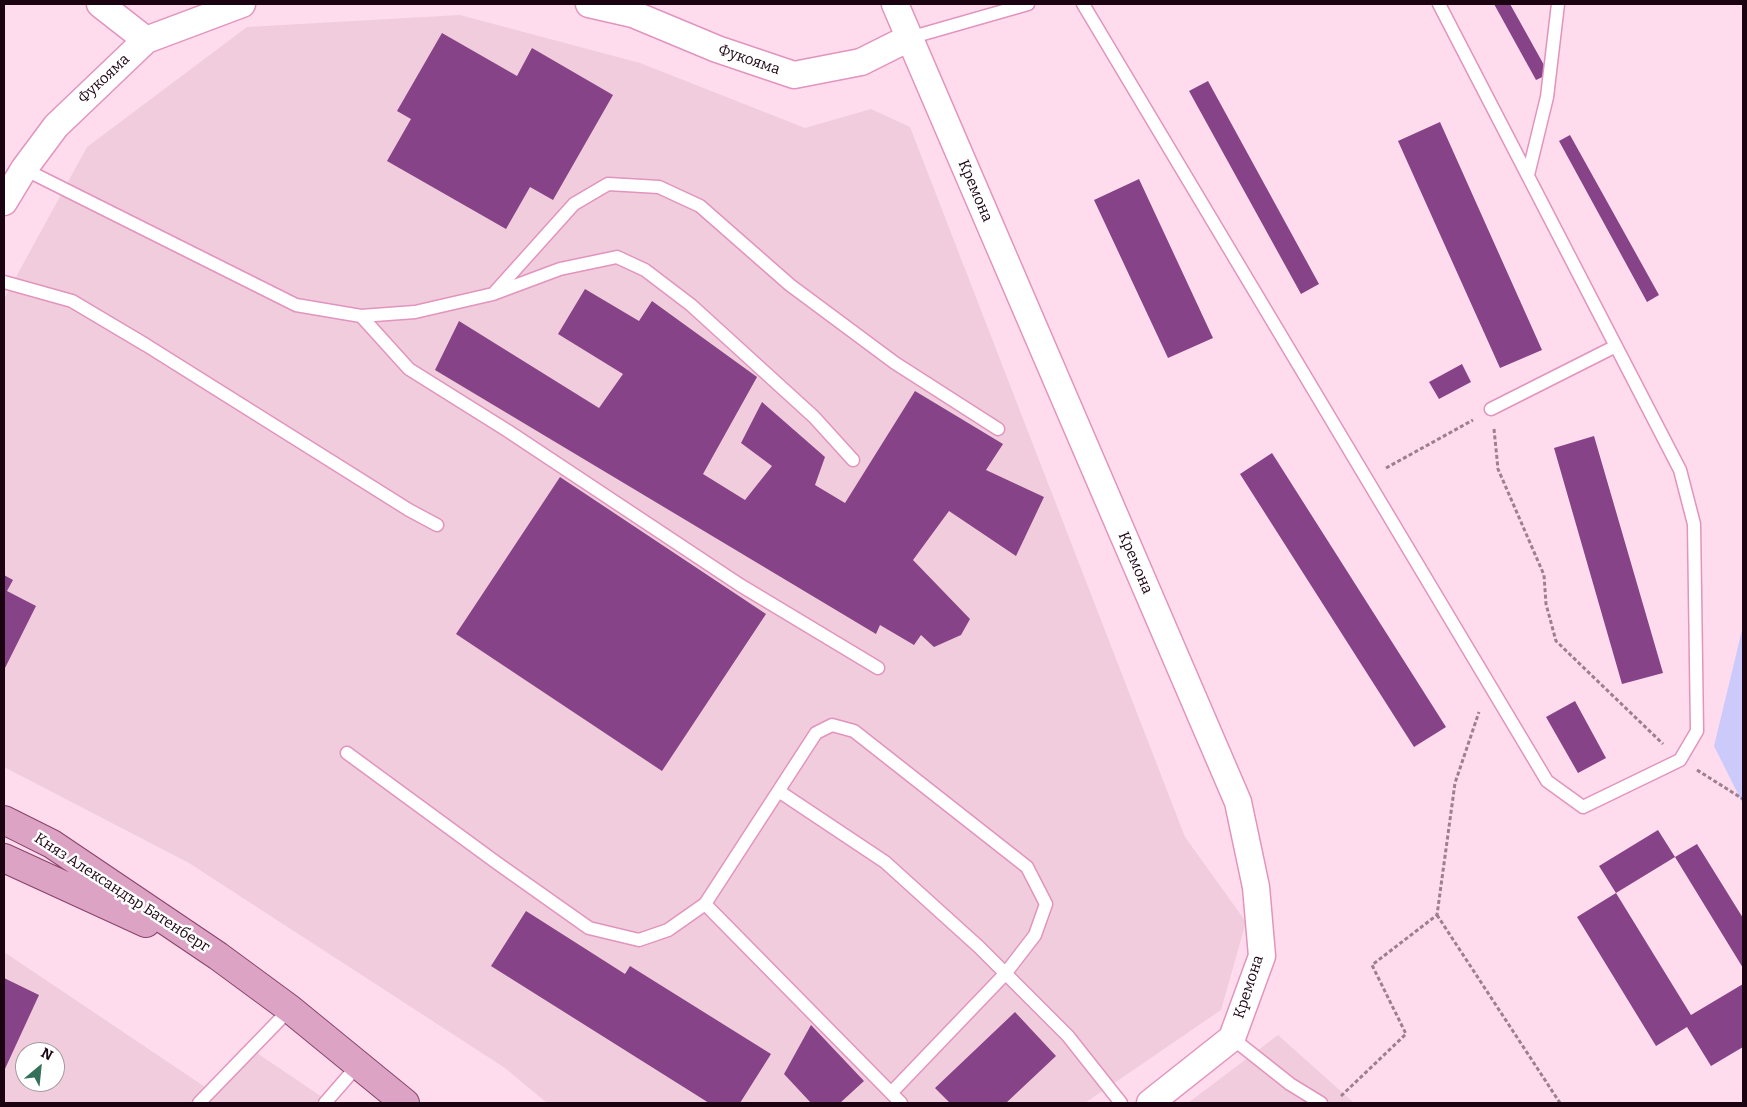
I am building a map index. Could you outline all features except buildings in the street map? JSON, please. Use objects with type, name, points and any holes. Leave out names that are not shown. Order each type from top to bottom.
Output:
[{"type":"main road","name":"Княз Александър Батенберг","points":[[4,820],[52,844],[218,956]]},
{"type":"main road","name":"Княз Александър Батенберг","points":[[4,858],[218,956]]},
{"type":"main road","points":[[218,956],[290,1009],[405,1103]]},
{"type":"street","points":[[100,4],[146,40]]},
{"type":"street","name":"Фукояма","points":[[4,202],[24,169],[56,126],[146,40],[242,4]]},
{"type":"street","name":"Фукояма","points":[[589,4],[633,14],[717,49],[794,76],[861,62],[909,38]]},
{"type":"street","name":"Кремона","points":[[895,4],[1238,802],[1256,887],[1262,956],[1232,1038],[1150,1103]]},
{"type":"lane","points":[[909,38],[1028,4]]},
{"type":"lane","points":[[1083,4],[1546,781],[1582,807],[1680,760],[1697,731],[1694,524],[1680,470],[1439,4]]},
{"type":"lane","points":[[1528,175],[1547,97],[1558,4]]},
{"type":"lane","points":[[24,169],[296,305],[361,316],[415,312],[493,294],[560,269],[618,257],[645,270],[691,305],[814,417],[853,460]]},
{"type":"lane","points":[[493,294],[574,204],[608,184],[659,187],[700,206],[790,285],[895,362],[998,428]]},
{"type":"lane","points":[[4,282],[72,301],[146,345],[409,510],[437,525]]},
{"type":"lane","points":[[361,316],[409,369],[508,431],[740,584],[878,668]]},
{"type":"lane","points":[[1491,409],[1616,346]]},
{"type":"lane","points":[[347,753],[589,928],[640,940],[668,930],[705,904],[780,792],[816,733],[832,725],[854,731],[1028,867],[1046,904],[1035,935],[1005,974],[891,1093]]},
{"type":"lane","points":[[780,792],[885,862],[979,947],[1068,1036],[1121,1103]]},
{"type":"lane","points":[[705,904],[901,1103]]},
{"type":"lane","points":[[199,1103],[290,1009]]},
{"type":"lane","points":[[1232,1038],[1290,1084],[1322,1103]]},
{"type":"lane","points":[[325,1103],[358,1065]]},
{"type":"path","points":[[1366,479],[1491,409],[1498,469],[1544,575],[1546,604],[1556,641],[1680,760],[1743,799]]},
{"type":"path","points":[[1488,684],[1456,783],[1437,916],[1560,1103]]},
{"type":"path","points":[[1341,1096],[1406,1034],[1372,965],[1437,916]]},
{"type":"shaded area","points":[[460,15],[640,63],[805,128],[871,109],[910,127],[1185,837],[1246,922],[1221,1010],[1085,1103],[547,1103],[505,1068],[189,863],[4,767],[4,299],[87,147],[247,27]]},
{"type":"shaded area","points":[[1743,626],[1743,804],[1714,746]]},
{"type":"shaded area","points":[[4,952],[211,1091],[251,1049],[331,1103],[4,1103]]},
{"type":"shaded area","points":[[1278,1035],[1354,1103],[1188,1103]]}]
